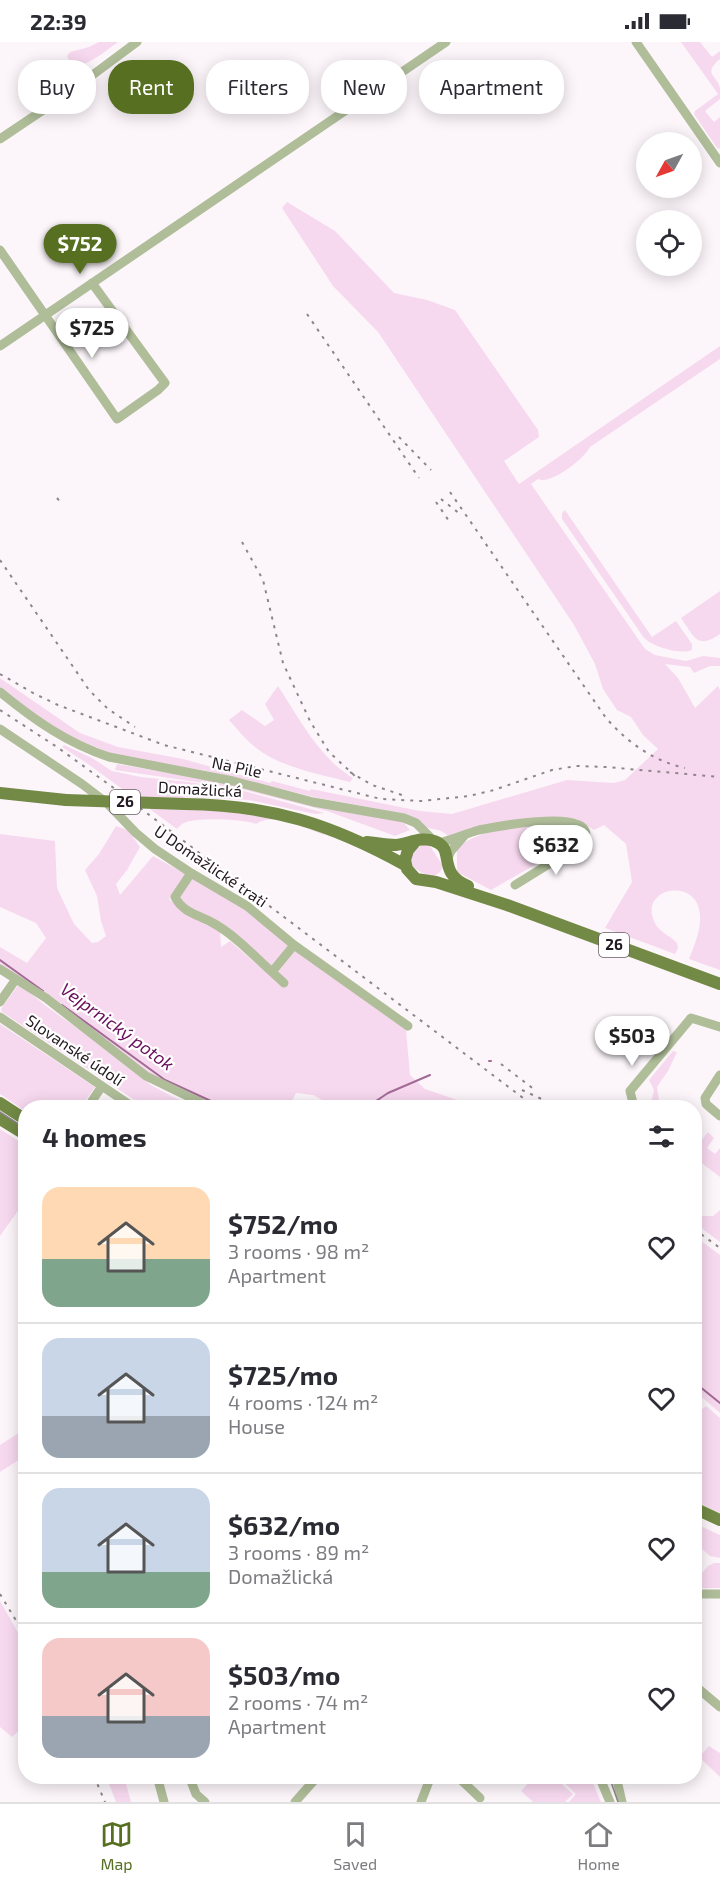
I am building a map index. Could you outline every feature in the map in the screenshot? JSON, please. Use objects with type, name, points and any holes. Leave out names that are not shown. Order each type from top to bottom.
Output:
[{"type":"main road","name":"Domažlická","points":[[0,794],[66,800],[224,805],[272,811],[325,826],[358,840],[405,865],[416,879],[431,881],[507,905],[720,984]]},
{"type":"main road","name":"Domažlická","points":[[358,840],[396,845],[425,839],[436,842],[445,850],[450,873],[458,881],[507,905]]},
{"type":"main road","points":[[405,865],[406,855],[415,842]]},
{"type":"main road","points":[[431,881],[440,877],[447,862]]},
{"type":"main road","points":[[0,1102],[18,1114]]},
{"type":"main road","points":[[0,1119],[18,1129]]},
{"type":"main road","points":[[702,1512],[720,1520]]},
{"type":"street","points":[[0,139],[67,94],[137,42]]},
{"type":"street","points":[[0,346],[446,42]]},
{"type":"street","points":[[636,42],[720,163]]},
{"type":"street","points":[[0,250],[117,419],[165,383],[92,283]]},
{"type":"street","name":"Na Pile","points":[[0,692],[65,739],[91,751],[126,762],[234,780],[313,802],[404,818]]},
{"type":"street","name":"U Domažlické trati","points":[[0,729],[107,803],[155,849],[247,906],[294,945],[408,1026]]},
{"type":"street","points":[[404,818],[416,823],[436,842],[496,828],[565,820],[585,830],[586,838],[583,843],[516,885]]},
{"type":"street","points":[[404,818],[413,828],[415,842]]},
{"type":"street","points":[[447,862],[451,850],[466,834]]},
{"type":"street","points":[[191,873],[175,897],[178,903],[191,914],[220,927],[284,983]]},
{"type":"street","points":[[272,972],[294,945]]},
{"type":"street","points":[[0,969],[48,1000],[146,1076],[196,1100]]},
{"type":"street","points":[[0,1002],[16,979]]},
{"type":"street","name":"Slovanské údolí","points":[[0,1017],[123,1100]]},
{"type":"street","points":[[632,1100],[630,1091],[691,1018],[720,1027]]},
{"type":"street","points":[[720,1075],[705,1098],[706,1104],[720,1116]]},
{"type":"street","points":[[93,1100],[102,1086]]},
{"type":"street","points":[[702,1594],[720,1594]]},
{"type":"street","points":[[702,1692],[720,1707]]},
{"type":"street","points":[[159,1784],[164,1802]]},
{"type":"street","points":[[192,1784],[196,1794],[205,1802]]},
{"type":"street","points":[[295,1802],[311,1784]]},
{"type":"street","points":[[421,1802],[428,1784]]},
{"type":"street","points":[[466,1784],[480,1798]]},
{"type":"street","points":[[602,1784],[610,1802]]},
{"type":"street","points":[[618,1784],[622,1802]]},
{"type":"shaded area","points":[[99,42],[118,42],[93,60],[70,60],[67,56],[70,52]]},
{"type":"shaded area","points":[[681,42],[700,42],[712,57],[720,51],[720,59],[711,71],[720,88],[720,99],[705,111],[714,122],[720,117],[720,149],[717,148],[694,114],[718,94]]},
{"type":"shaded area","points":[[287,202],[335,231],[394,293],[427,300],[455,310],[538,430],[539,437],[504,461],[519,484],[720,346],[720,359],[590,447],[567,470],[551,478],[538,479],[531,484],[645,649],[655,655],[686,661],[703,656],[720,658],[720,666],[710,666],[694,673],[690,667],[665,664],[678,678],[695,708],[718,686],[720,690],[720,970],[689,959],[698,934],[700,915],[694,899],[687,893],[669,891],[660,895],[654,901],[652,910],[656,925],[677,943],[678,948],[675,954],[605,928],[632,882],[626,844],[604,825],[594,830],[577,819],[552,817],[472,828],[448,836],[442,831],[422,825],[407,814],[318,798],[207,771],[132,759],[110,753],[64,734],[39,718],[0,687],[0,678],[80,733],[118,747],[183,759],[270,783],[272,781],[310,791],[311,789],[420,811],[452,814],[567,780],[614,783],[625,780],[658,749],[643,735],[631,717],[617,710],[603,689],[595,664],[574,625],[378,332],[333,286],[282,208]]},
{"type":"shaded area","points":[[565,510],[652,637],[676,621],[692,644],[692,650],[681,652],[667,649],[644,638],[562,519],[562,513]]},
{"type":"shaded area","points":[[720,591],[720,634],[712,639],[701,641],[693,636],[681,618]]},
{"type":"shaded area","points":[[278,686],[320,749],[341,770],[353,778],[350,782],[277,761],[256,748],[229,720],[242,710],[265,726],[274,720],[265,704]]},
{"type":"shaded area","points":[[64,745],[92,758],[112,771],[240,790],[325,813],[315,814],[249,800],[185,797],[185,808],[275,817],[290,822],[272,819],[256,824],[209,819],[190,821],[177,829],[62,747]]},
{"type":"shaded area","points":[[117,764],[199,778],[403,822],[410,830],[395,836],[327,811],[237,788],[115,770]]},
{"type":"shaded area","points":[[290,822],[323,833],[324,835]]},
{"type":"shaded area","points":[[559,824],[579,830],[578,840],[491,890],[457,872],[457,848],[467,841],[505,829]]},
{"type":"shaded area","points":[[116,826],[128,830],[140,847],[116,884],[120,895],[153,856],[187,875],[169,899],[181,909],[220,930],[221,947],[230,941],[282,986],[278,972],[295,950],[406,1030],[410,1075],[425,1089],[457,1100],[322,1100],[313,1095],[296,1093],[292,1100],[203,1100],[149,1074],[0,965],[0,947],[27,963],[46,938],[36,923],[0,907],[0,834],[55,841],[57,888],[74,924],[92,943],[106,936],[97,896],[85,870],[99,854]]},
{"type":"shaded area","points":[[428,843],[443,866],[440,872],[433,877],[410,865],[414,850]]},
{"type":"shaded area","points":[[194,877],[244,908],[288,945],[272,967],[180,902],[178,896]]},
{"type":"shaded area","points":[[19,984],[111,1052],[151,1085],[180,1100],[134,1100],[2,1012],[1,1009]]},
{"type":"shaded area","points":[[0,1024],[95,1087],[86,1100],[18,1100],[18,1106],[0,1094]]},
{"type":"shaded area","points":[[673,1051],[677,1052],[657,1087],[659,1100],[650,1100],[654,1090],[649,1080]]},
{"type":"shaded area","points":[[0,1129],[18,1141],[18,1211],[0,1236]]},
{"type":"shaded area","points":[[708,1132],[714,1138],[707,1148],[715,1154],[720,1148],[720,1177],[702,1163],[702,1140]]},
{"type":"shaded area","points":[[720,1210],[720,1242],[702,1228],[702,1216],[713,1216]]},
{"type":"shaded area","points":[[702,1242],[720,1255],[720,1413],[702,1397]]},
{"type":"shaded area","points":[[706,1406],[720,1418],[720,1513],[702,1504],[702,1409]]},
{"type":"shaded area","points":[[18,1433],[18,1460],[0,1472],[0,1445]]},
{"type":"shaded area","points":[[702,1527],[720,1535],[720,1558],[710,1556],[702,1549]]},
{"type":"shaded area","points":[[720,1563],[720,1588],[702,1588],[702,1573],[708,1566]]},
{"type":"shaded area","points":[[0,1601],[18,1633],[18,1731],[12,1737],[0,1727]]},
{"type":"shaded area","points":[[709,1746],[720,1753],[720,1777],[702,1760],[702,1752]]},
{"type":"shaded area","points":[[109,1784],[126,1784],[131,1802],[116,1802]]},
{"type":"shaded area","points":[[528,1784],[562,1784],[573,1794],[565,1802],[533,1802],[521,1791]]},
{"type":"shaded area","points":[[565,1784],[593,1784],[601,1802],[569,1802],[576,1794]]},
{"type":"waterway","name":"Vejprnický potok","points":[[0,960],[43,991]]},
{"type":"waterway","name":"Vejprnický potok","points":[[62,1005],[165,1080],[209,1100]]},
{"type":"waterway","points":[[378,1100],[388,1093],[430,1075]]},
{"type":"waterway","name":"Vejprnický potok","points":[[702,1388],[720,1403]]},
{"type":"tram line","points":[[0,1112],[18,1124]]},
{"type":"tram line","points":[[612,1784],[618,1802]]},
{"type":"railway","points":[[307,314],[419,478]]},
{"type":"railway","points":[[399,437],[431,470]]},
{"type":"railway","points":[[450,492],[606,718],[641,749],[662,761],[685,768]]},
{"type":"railway","points":[[57,498],[62,504]]},
{"type":"railway","points":[[441,499],[460,514]]},
{"type":"railway","points":[[436,502],[449,521]]},
{"type":"railway","points":[[242,542],[263,580],[283,663],[310,721],[329,752],[355,776]]},
{"type":"railway","points":[[0,560],[89,690],[108,709],[135,727]]},
{"type":"railway","points":[[0,674],[58,705],[164,745],[381,799],[421,801],[469,796],[552,770],[576,766],[720,777]]},
{"type":"railway","points":[[0,710],[111,786],[526,1100]]},
{"type":"railway","points":[[350,772],[372,785],[402,795]]},
{"type":"railway","points":[[501,1064],[535,1090]]},
{"type":"railway","points":[[522,1090],[544,1100]]},
{"type":"railway","points":[[702,1235],[720,1248]]},
{"type":"railway","points":[[0,1594],[18,1624]]},
{"type":"railway","points":[[97,1784],[105,1802]]}]
